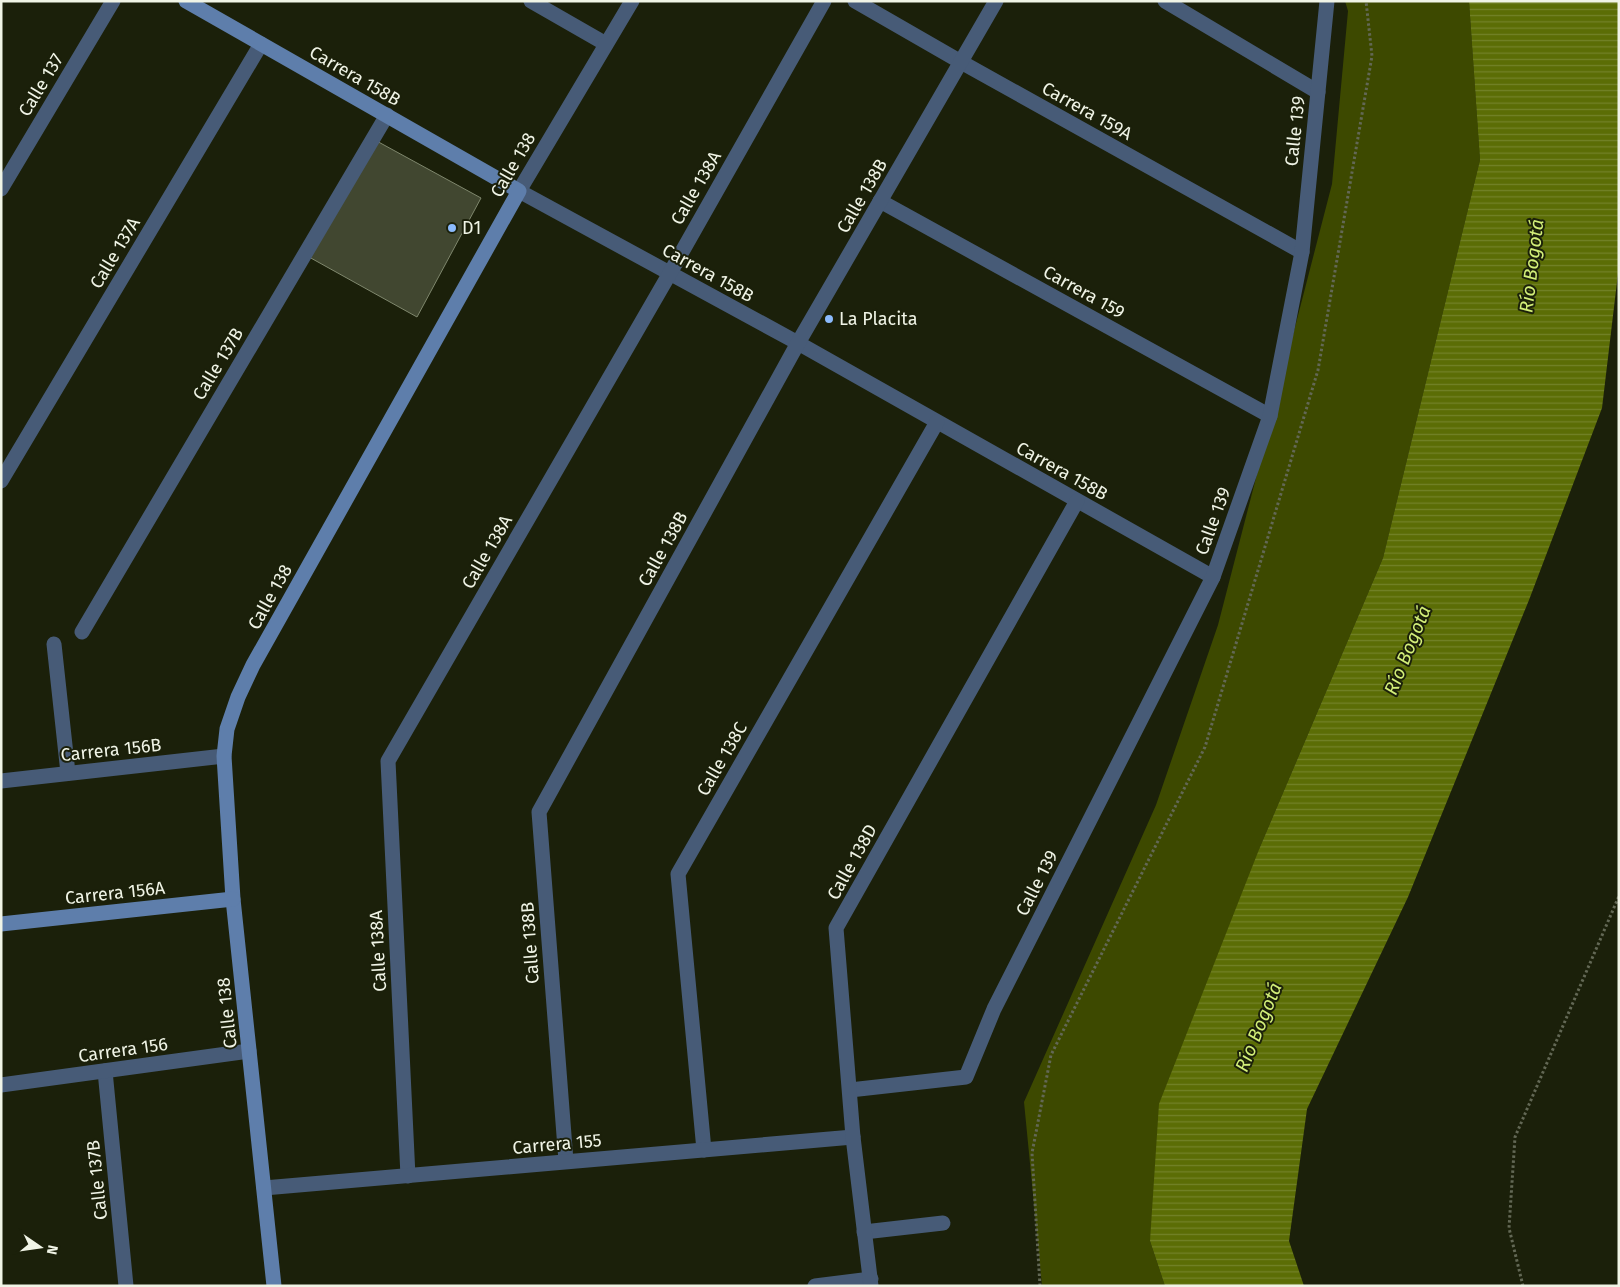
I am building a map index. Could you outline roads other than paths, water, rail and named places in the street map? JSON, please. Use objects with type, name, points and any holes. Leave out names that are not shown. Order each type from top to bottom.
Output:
[{"type":"street","name":"Calle 137","points":[[1,188],[113,1]]},
{"type":"street","name":"Carrera 158B","points":[[186,1],[519,191],[798,343],[1213,576]]},
{"type":"street","points":[[531,1],[606,44]]},
{"type":"street","name":"Calle 138","points":[[274,1286],[233,899],[224,756],[227,729],[238,697],[254,665],[519,191],[632,1]]},
{"type":"street","name":"Calle 138A","points":[[408,1176],[388,761],[670,273],[824,1]]},
{"type":"street","name":"Carrera 159A","points":[[855,1],[1302,252]]},
{"type":"street","name":"Calle 138B","points":[[566,1162],[538,812],[798,343],[996,1]]},
{"type":"street","points":[[1165,1],[1318,92]]},
{"type":"street","name":"Calle 139","points":[[850,1090],[966,1077],[994,1009],[1213,576],[1270,416],[1302,252],[1327,1]]},
{"type":"street","name":"Calle 137A","points":[[1,481],[261,44]]},
{"type":"street","name":"Calle 137B","points":[[82,632],[387,115]]},
{"type":"street","name":"Carrera 159","points":[[880,201],[1270,416]]},
{"type":"street","name":"Calle 138C","points":[[704,1150],[678,874],[937,422]]},
{"type":"street","name":"Calle 138D","points":[[871,1283],[853,1136],[836,928],[1077,501]]},
{"type":"street","points":[[54,644],[68,774]]},
{"type":"street","name":"Carrera 156B","points":[[1,781],[224,756]]},
{"type":"street","name":"Carrera 156A","points":[[1,924],[233,899]]},
{"type":"street","name":"Carrera 156","points":[[1,1085],[249,1051]]},
{"type":"street","name":"Calle 137B","points":[[105,1071],[126,1286]]},
{"type":"street","name":"Carrera 155","points":[[264,1188],[853,1136]]},
{"type":"street","points":[[864,1232],[943,1223]]},
{"type":"street","points":[[815,1286],[871,1283]]},
{"type":"water","name":"Río Bogotá","points":[[1469,1],[1619,1],[1619,265],[1602,408],[1529,600],[1408,897],[1307,1109],[1289,1241],[1304,1286],[1165,1286],[1150,1241],[1159,1104],[1260,847],[1383,558],[1480,160]]},
{"type":"place","name":"D1","points":[[452,228]]},
{"type":"place","name":"La Placita","points":[[829,319]]}]
